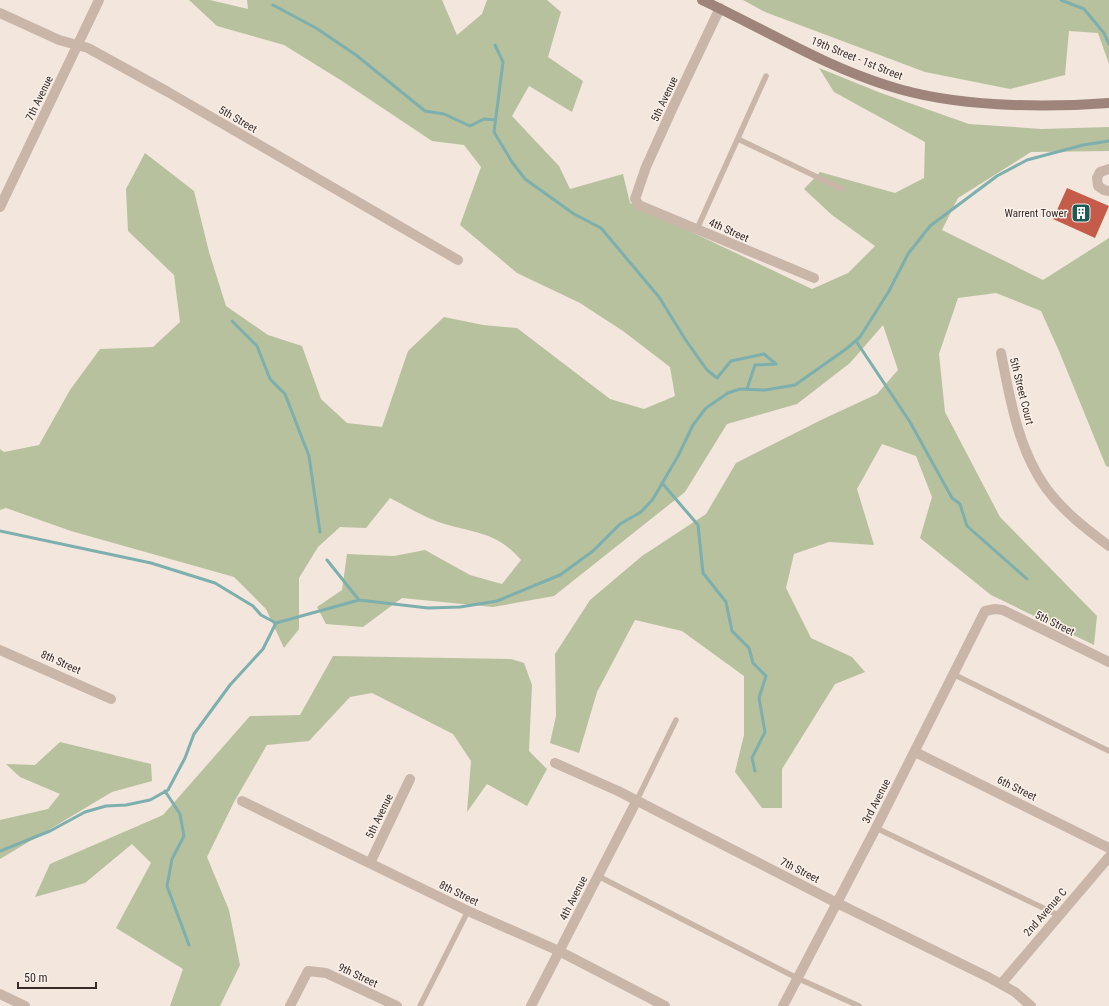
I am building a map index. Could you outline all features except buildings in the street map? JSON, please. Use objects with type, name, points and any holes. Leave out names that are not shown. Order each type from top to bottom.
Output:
[{"type":"main road","name":"19th Street - 1st Street","points":[[702,0],[841,67],[889,86],[910,92],[985,102],[1053,105],[1109,103]]},
{"type":"street","name":"7th Avenue","points":[[0,207],[99,0]]},
{"type":"street","name":"5th Avenue","points":[[636,202],[635,195],[646,167],[672,107],[720,8]]},
{"type":"street","name":"5th Street","points":[[0,14],[59,40],[88,48],[168,92],[458,260]]},
{"type":"street","points":[[1109,169],[1100,172],[1097,178],[1098,186],[1109,191]]},
{"type":"street","name":"4th Street","points":[[636,202],[639,205],[814,278]]},
{"type":"street","name":"5th Street Court","points":[[1001,353],[1014,416],[1033,466],[1046,488],[1067,511],[1109,546]]},
{"type":"street","name":"5th Street","points":[[990,609],[1003,610],[1109,662]]},
{"type":"street","name":"3rd Avenue","points":[[783,1006],[915,752],[979,621],[985,611],[990,609]]},
{"type":"street","name":"8th Street","points":[[0,650],[111,699]]},
{"type":"street","name":"6th Street","points":[[915,752],[1109,848]]},
{"type":"street","name":"7th Street","points":[[555,763],[637,800],[837,903],[1001,984],[1031,1006]]},
{"type":"street","name":"5th Avenue","points":[[370,863],[410,779]]},
{"type":"street","name":"4th Avenue","points":[[531,1006],[637,800]]},
{"type":"street","name":"8th Street","points":[[242,801],[468,911],[559,951],[665,1006]]},
{"type":"street","name":"2nd Avenue C","points":[[1001,984],[1058,915],[1109,857]]},
{"type":"street","name":"9th Street","points":[[290,1006],[308,971],[326,973],[396,1006]]},
{"type":"street","points":[[0,994],[20,1005]]},
{"type":"lane","points":[[697,229],[766,76]]},
{"type":"lane","points":[[738,139],[842,189]]},
{"type":"lane","points":[[953,674],[1109,751]]},
{"type":"lane","points":[[637,800],[676,720]]},
{"type":"lane","points":[[876,828],[1058,915]]},
{"type":"lane","points":[[598,876],[797,978],[859,1006]]},
{"type":"lane","points":[[420,1006],[468,911]]},
{"type":"green space","points":[[189,0],[210,0],[248,9],[247,0],[442,0],[457,35],[482,14],[487,0],[547,0],[561,12],[548,57],[583,81],[572,112],[529,86],[512,116],[559,166],[570,189],[623,174],[630,203],[812,289],[848,273],[875,246],[832,215],[804,189],[820,172],[895,193],[924,178],[925,142],[834,92],[819,68],[881,93],[969,124],[1042,129],[1109,127],[1109,151],[1031,152],[958,198],[942,230],[1043,280],[1109,238],[1109,467],[1106,466],[1041,311],[996,293],[958,298],[939,354],[945,412],[1000,517],[1097,616],[1094,645],[991,595],[920,538],[932,497],[916,456],[882,444],[857,489],[874,545],[829,542],[794,554],[786,588],[811,638],[852,657],[865,672],[835,684],[782,769],[782,808],[762,808],[735,772],[744,735],[744,676],[682,631],[635,620],[597,692],[579,753],[550,743],[556,716],[555,654],[590,600],[642,556],[706,514],[736,463],[821,420],[877,394],[898,370],[883,325],[850,363],[797,404],[727,424],[685,492],[554,596],[493,607],[402,598],[363,627],[326,624],[317,607],[342,590],[347,554],[394,556],[425,550],[470,575],[502,584],[521,560],[511,549],[489,536],[444,524],[390,498],[366,528],[340,527],[318,547],[299,578],[299,629],[284,648],[266,609],[234,577],[71,531],[6,508],[0,510],[0,449],[4,452],[39,445],[70,390],[100,349],[153,347],[180,322],[174,275],[128,231],[126,189],[145,153],[194,191],[209,252],[226,306],[268,335],[302,346],[321,399],[347,423],[382,427],[408,351],[444,317],[483,325],[517,328],[610,399],[644,409],[675,396],[670,367],[623,331],[580,303],[517,273],[460,225],[481,167],[464,145],[432,141],[342,81],[284,45],[217,26]]},
{"type":"green space","points":[[743,0],[1109,0],[1109,64],[1098,33],[1069,31],[1065,75],[1010,89],[925,72],[765,12]]},
{"type":"green space","points":[[333,656],[511,659],[524,663],[532,685],[529,751],[547,769],[527,806],[487,784],[467,812],[471,761],[453,734],[372,693],[350,697],[309,741],[267,745],[234,802],[207,857],[229,910],[240,965],[220,1006],[170,1006],[183,969],[116,928],[151,863],[132,844],[85,883],[35,897],[50,864],[163,815],[250,716],[300,715]]},
{"type":"green space","points":[[60,742],[151,764],[152,781],[112,792],[0,859],[0,820],[48,809],[60,794],[20,777],[6,764],[35,765]]},
{"type":"waterway","points":[[1061,0],[1084,9],[1104,33],[1109,44]]},
{"type":"waterway","points":[[273,5],[316,28],[356,55],[425,111],[444,114],[470,126],[484,119],[496,120]]},
{"type":"waterway","points":[[495,45],[503,62],[494,132],[512,162],[525,179],[574,214],[601,228],[659,297],[685,339],[707,370],[717,378],[731,361],[764,354],[776,364],[755,365],[747,389]]},
{"type":"waterway","points":[[0,531],[151,563],[215,583],[253,606],[261,615],[276,623],[359,600],[428,608],[460,607],[497,601],[560,575],[593,551],[620,524],[641,512],[653,499],[678,456],[693,425],[706,408],[728,393],[740,389],[765,390],[795,385],[846,349],[860,337],[889,291],[908,254],[930,226],[997,176],[1027,160],[1083,145],[1109,141]]},
{"type":"waterway","points":[[232,321],[257,346],[270,379],[285,394],[309,456],[320,532]]},
{"type":"waterway","points":[[856,341],[910,422],[952,498],[960,504],[967,526],[1027,579]]},
{"type":"waterway","points":[[662,483],[698,525],[703,573],[726,602],[732,631],[749,648],[753,663],[766,676],[759,698],[765,732],[752,758],[755,771]]},
{"type":"waterway","points":[[327,560],[359,600]]},
{"type":"waterway","points":[[0,851],[50,831],[85,812],[106,806],[126,805],[150,800],[168,790],[185,758],[194,734],[230,685],[263,649],[276,623]]},
{"type":"waterway","points":[[165,791],[180,814],[184,836],[172,859],[167,886],[189,945]]},
{"type":"place","name":"Warrent Tower","points":[[1081,213]]}]
